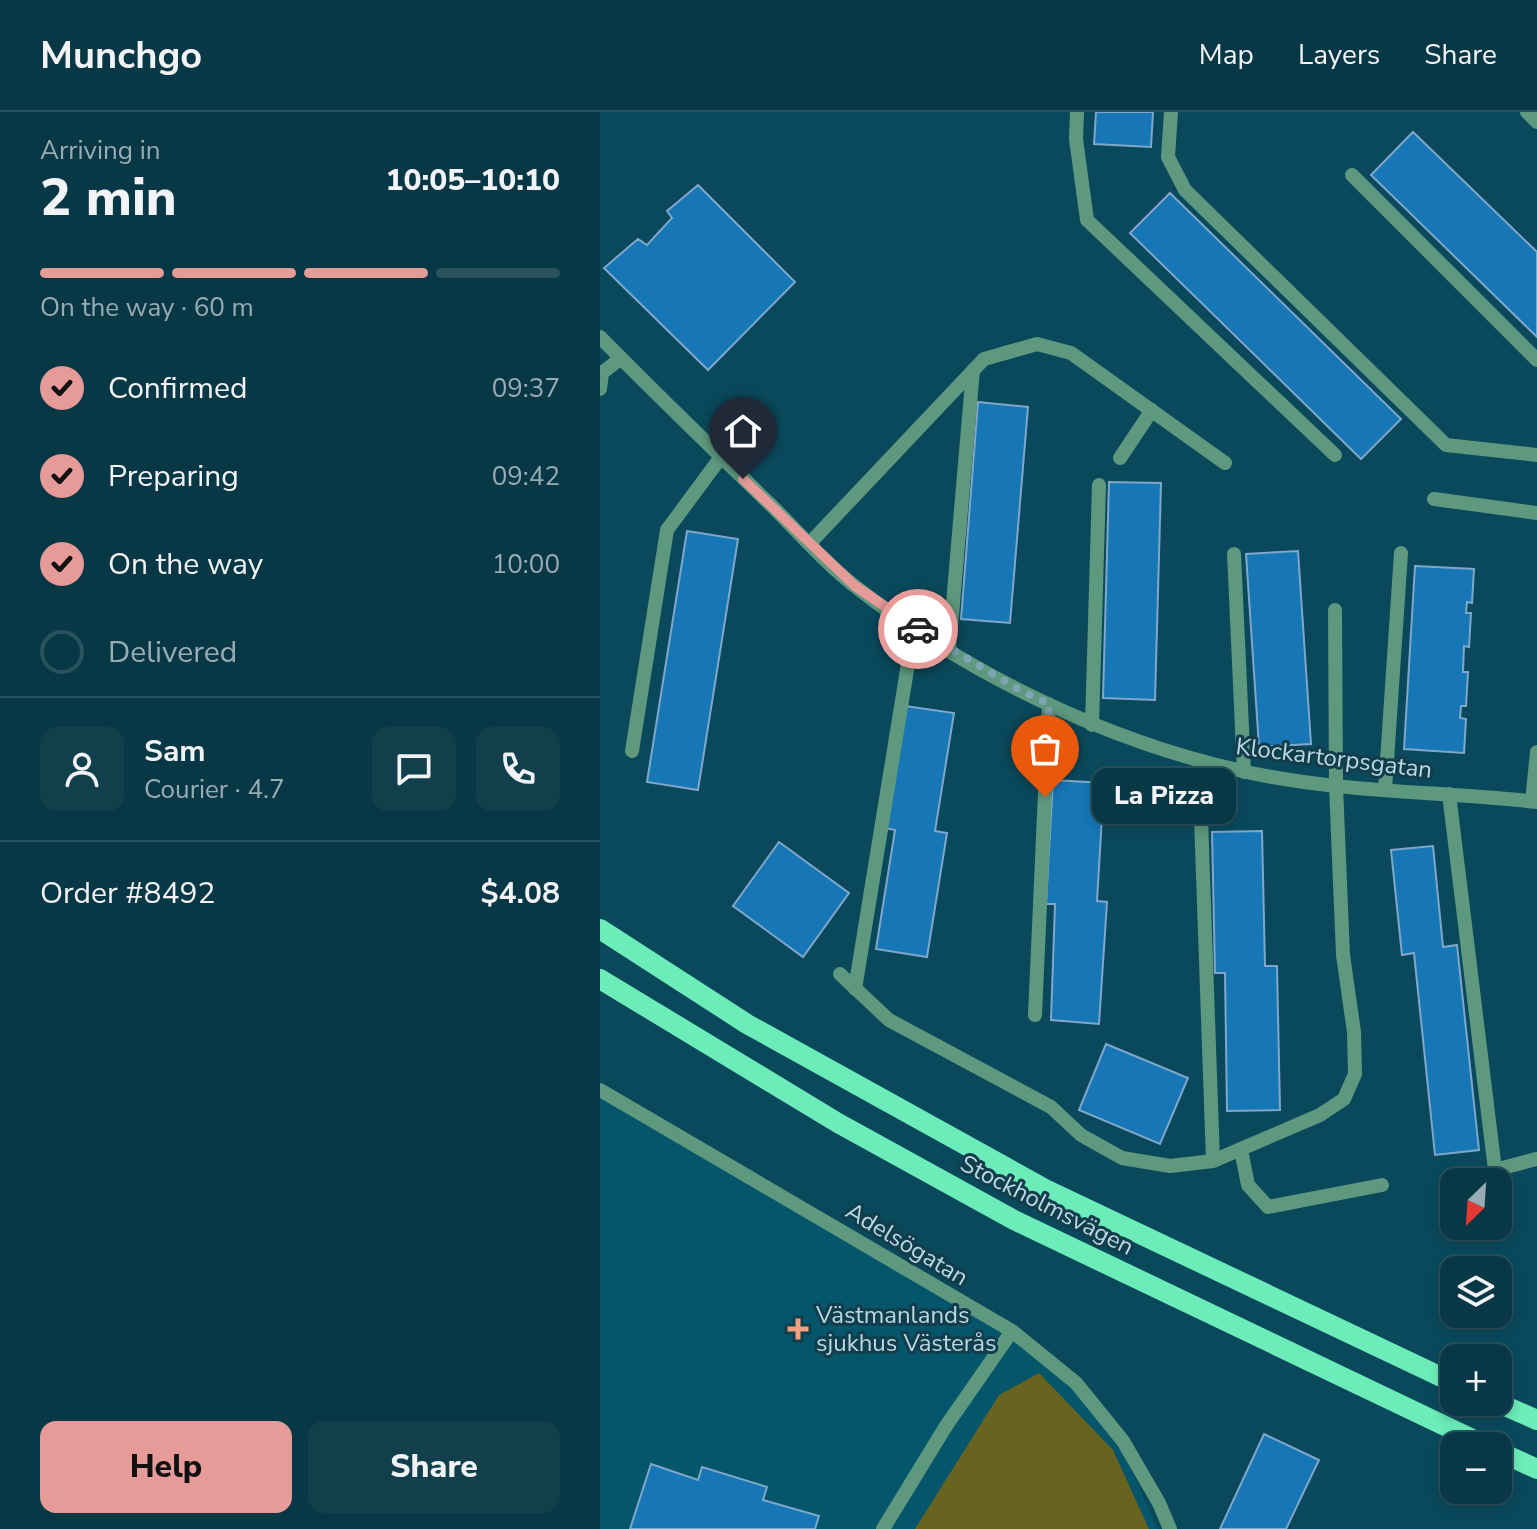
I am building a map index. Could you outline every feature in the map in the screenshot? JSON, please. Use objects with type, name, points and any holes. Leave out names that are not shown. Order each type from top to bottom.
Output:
[{"type":"main road","name":"Stockholmsvägen","points":[[600,929],[747,1024],[1045,1189],[1440,1376]]},
{"type":"main road","name":"Stockholmsvägen","points":[[600,979],[825,1115],[1014,1220],[1458,1432]]},
{"type":"main road","points":[[1512,1409],[1537,1420]]},
{"type":"main road","points":[[1512,1457],[1537,1469]]},
{"type":"street","points":[[1077,112],[1076,139],[1087,220],[1335,455]]},
{"type":"street","points":[[1171,112],[1168,157],[1185,190],[1446,445],[1537,455]]},
{"type":"street","points":[[1527,112],[1537,122]]},
{"type":"street","points":[[1352,175],[1537,360]]},
{"type":"street","name":"Klockartorpsgatan","points":[[600,337],[855,586],[949,650],[1049,704],[1092,725],[1167,752],[1244,772],[1336,786],[1534,801]]},
{"type":"street","points":[[810,543],[984,359],[1037,344],[1071,353],[1225,463]]},
{"type":"street","points":[[600,389],[602,373],[621,358]]},
{"type":"street","points":[[949,650],[973,370]]},
{"type":"street","points":[[1120,458],[1152,410]]},
{"type":"street","points":[[632,751],[667,530],[721,457]]},
{"type":"street","points":[[1092,725],[1099,485]]},
{"type":"street","points":[[1434,499],[1537,513]]},
{"type":"street","points":[[1385,790],[1401,553]]},
{"type":"street","points":[[1234,554],[1244,772]]},
{"type":"street","points":[[840,974],[889,1020],[1051,1107],[1081,1135],[1122,1158],[1170,1166],[1213,1161],[1320,1115],[1344,1099],[1355,1074],[1354,1032],[1343,955],[1336,786],[1335,610]]},
{"type":"street","points":[[855,989],[914,627]]},
{"type":"street","points":[[1035,1015],[1049,704]]},
{"type":"street","points":[[1534,801],[1537,752]]},
{"type":"street","points":[[1199,761],[1213,1161]]},
{"type":"street","points":[[1449,794],[1495,1170],[1537,1159]]},
{"type":"street","name":"Adelsögatan","points":[[600,1090],[1012,1331],[1076,1383],[1123,1441],[1159,1503],[1170,1529]]},
{"type":"street","points":[[1241,1150],[1248,1185],[1268,1207],[1382,1185]]},
{"type":"street","points":[[883,1529],[946,1426],[1012,1331]]},
{"type":"shaded area","name":"Västmanlands sjukhus Västerås","points":[[600,1095],[938,1291],[1056,1368],[1114,1433],[1158,1529],[600,1529]]},
{"type":"shaded area","points":[[1039,1373],[1113,1450],[1149,1529],[915,1529],[999,1395]]},
{"type":"building","points":[[1096,112],[1153,112],[1151,147],[1094,144]]},
{"type":"building","points":[[1413,132],[1537,252],[1537,337],[1371,175]]},
{"type":"building","points":[[698,185],[795,282],[708,370],[604,268],[638,239],[647,245],[672,218],[667,211]]},
{"type":"building","points":[[1170,193],[1401,419],[1361,459],[1130,233]]},
{"type":"building","points":[[978,402],[1028,407],[1010,623],[961,619]]},
{"type":"building","points":[[1109,482],[1161,483],[1155,700],[1103,698]]},
{"type":"building","points":[[687,531],[738,539],[698,790],[647,782]]},
{"type":"building","points":[[1298,551],[1311,744],[1259,747],[1246,554]]},
{"type":"building","points":[[1415,566],[1474,569],[1472,603],[1467,602],[1466,613],[1471,613],[1469,647],[1464,646],[1463,672],[1468,672],[1466,706],[1461,706],[1460,718],[1466,719],[1464,753],[1404,749]]},
{"type":"building","points":[[905,706],[954,713],[935,831],[947,833],[927,957],[876,949],[895,830],[885,828]]},
{"type":"building","points":[[1053,780],[1104,783],[1097,901],[1107,902],[1099,1024],[1051,1020],[1055,904],[1046,904]]},
{"type":"building","points":[[1262,831],[1265,966],[1277,966],[1280,1110],[1227,1111],[1225,973],[1215,973],[1212,832]]},
{"type":"building","points":[[779,842],[849,893],[803,957],[733,906]]},
{"type":"building","points":[[1433,846],[1443,947],[1457,945],[1479,1150],[1435,1155],[1414,953],[1402,955],[1391,850]]},
{"type":"building","points":[[1106,1044],[1188,1078],[1160,1144],[1079,1110]]},
{"type":"building","points":[[1264,1434],[1319,1460],[1286,1529],[1220,1529]]},
{"type":"building","points":[[651,1464],[698,1480],[702,1467],[767,1487],[763,1500],[819,1516],[815,1529],[630,1529]]},
{"type":"way so far","points":[[918,629],[949,650],[1049,704],[1045,797]]},
{"type":"place","name":"La Pizza","points":[[1045,797]]},
{"type":"place","name":"Västmanlands sjukhus Västerås","points":[[798,1329]]},
{"type":"route","points":[[743,479],[855,586],[918,629]]}]
